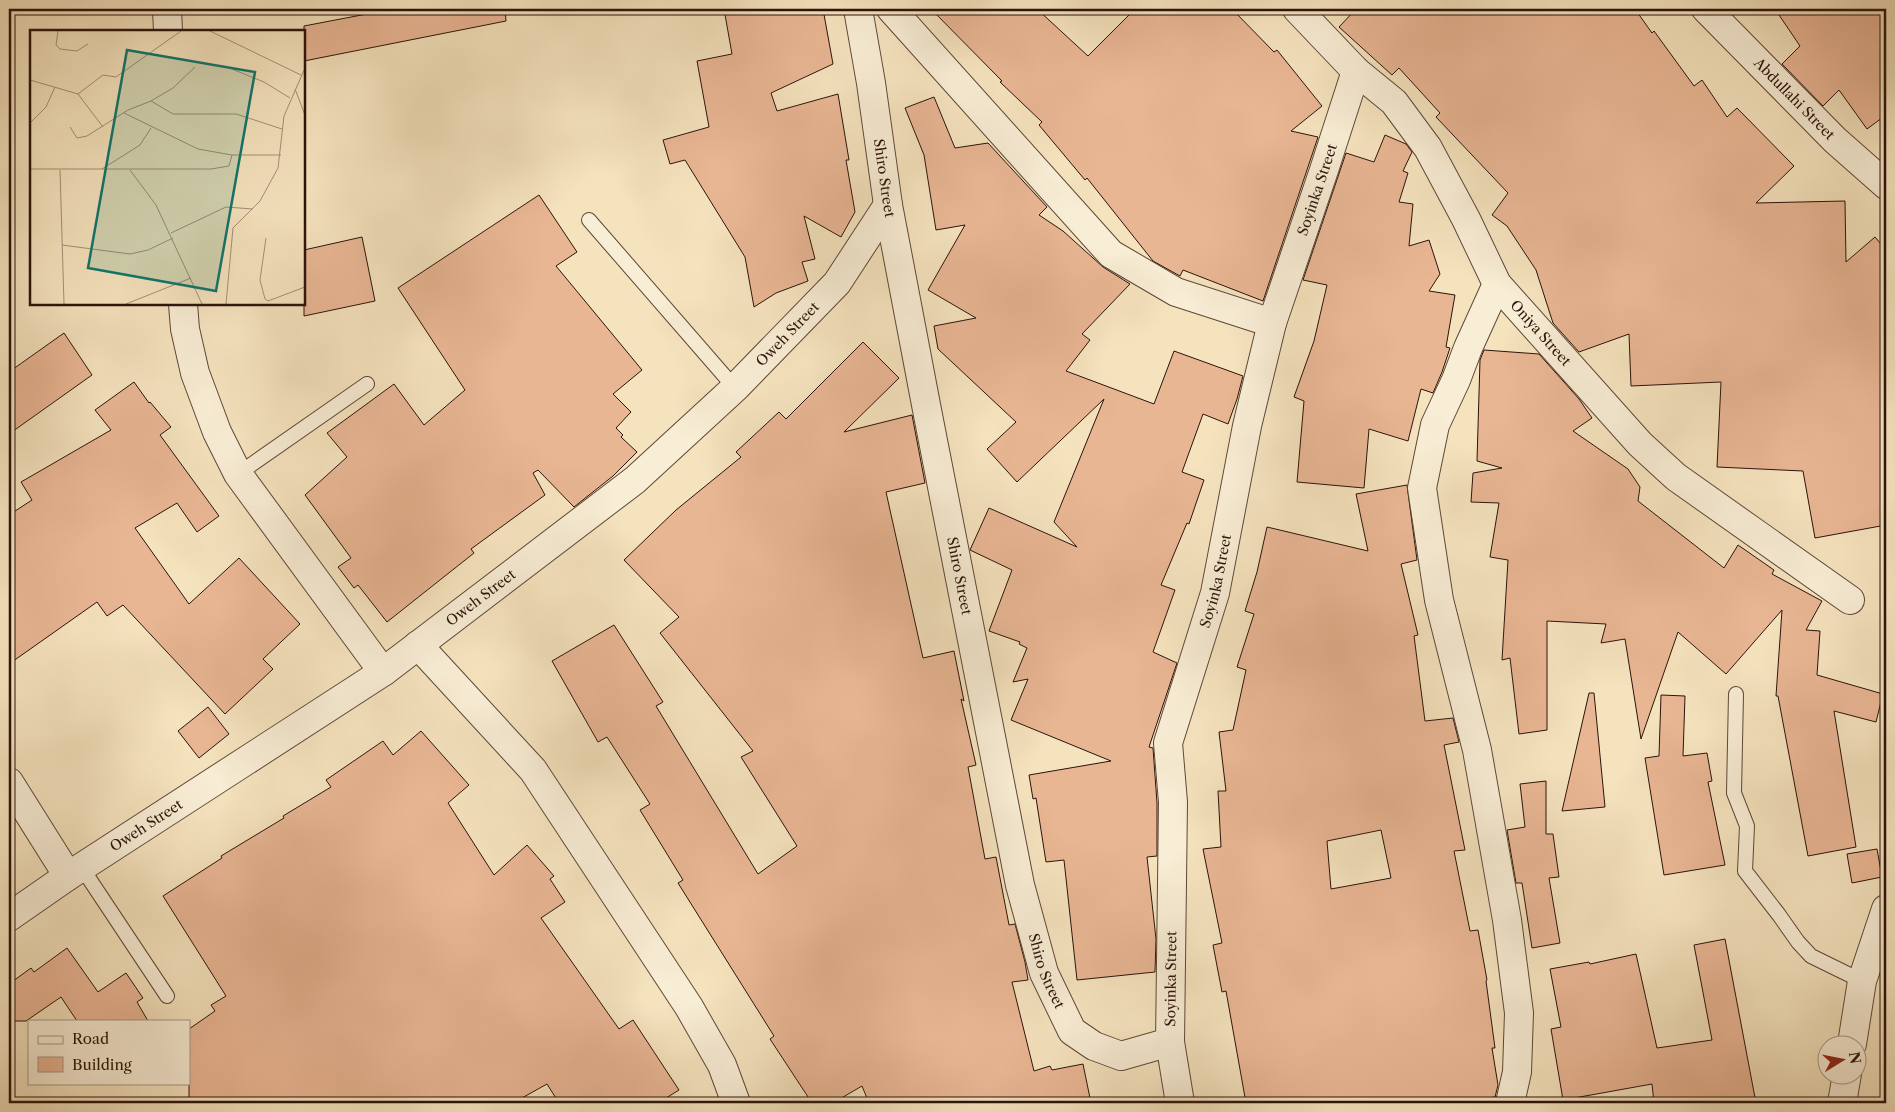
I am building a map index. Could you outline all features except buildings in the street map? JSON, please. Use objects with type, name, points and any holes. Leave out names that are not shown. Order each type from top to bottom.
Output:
[{"type":"street","points":[[167,9],[168,30]]},
{"type":"street","name":"Shiro Street","points":[[858,9],[871,83],[888,205],[1020,885],[1044,973],[1072,1031],[1094,1046],[1121,1056],[1170,1042]]},
{"type":"street","points":[[890,9],[1111,254],[1176,292],[1272,322]]},
{"type":"street","name":"Oniya Street","points":[[1296,9],[1356,71],[1394,102],[1428,148],[1466,219],[1497,284],[1640,444],[1676,477],[1850,600]]},
{"type":"street","name":"Abdullahi Street","points":[[1706,9],[1835,140],[1886,185]]},
{"type":"street","name":"Soyinka Street","points":[[1180,1103],[1170,1042],[1173,802],[1168,742],[1215,593],[1247,426],[1272,322],[1356,71]]},
{"type":"street","name":"Oweh Street","points":[[9,917],[383,672],[511,577],[635,480],[735,388],[837,283],[888,205]]},
{"type":"street","points":[[1497,284],[1435,425],[1422,488],[1439,600],[1477,750],[1507,920],[1519,1013],[1517,1072],[1510,1103]]},
{"type":"street","points":[[183,305],[184,329],[196,373],[217,432],[238,474],[383,672]]},
{"type":"street","points":[[418,645],[533,770],[689,1007],[722,1065],[736,1103]]},
{"type":"street","points":[[9,782],[75,872]]},
{"type":"street","points":[[1854,1034],[1862,981],[1886,909]]},
{"type":"street","points":[[1842,1103],[1845,1084]]},
{"type":"lane","points":[[589,220],[735,388]]},
{"type":"lane","points":[[238,474],[367,384]]},
{"type":"lane","points":[[1736,694],[1734,793],[1747,826],[1745,871],[1779,914],[1798,942],[1811,956],[1862,981]]},
{"type":"lane","points":[[75,872],[167,996]]}]
